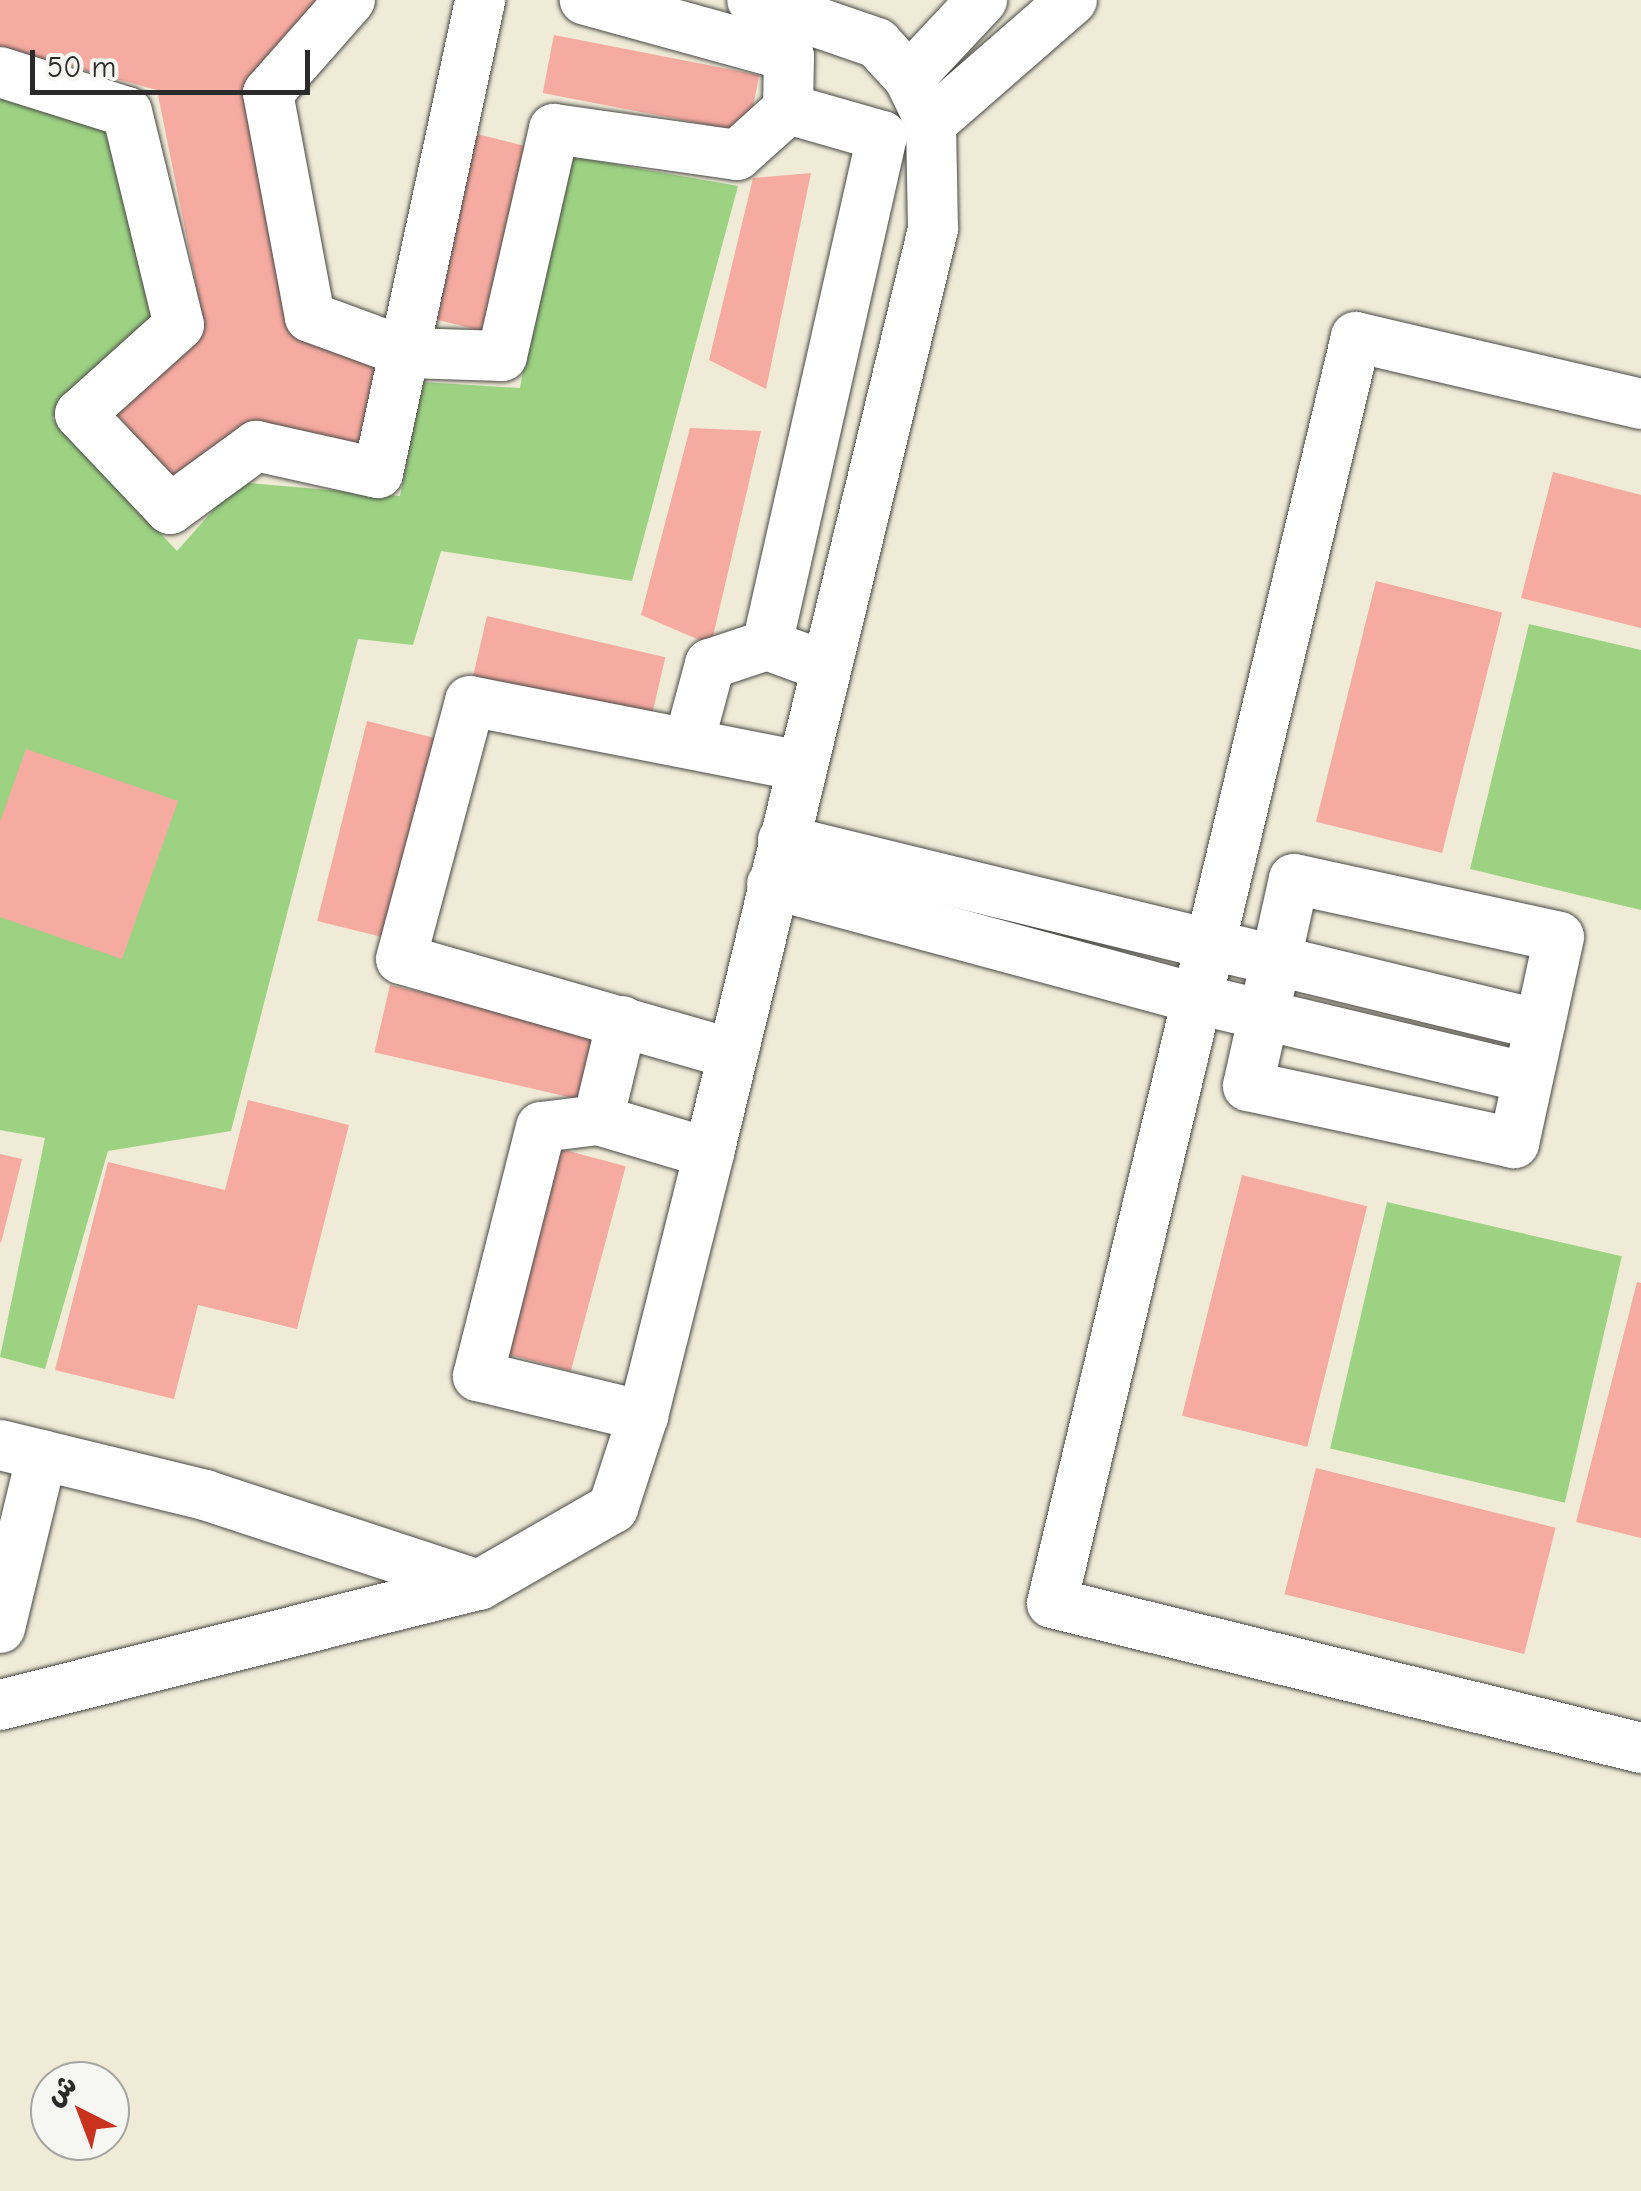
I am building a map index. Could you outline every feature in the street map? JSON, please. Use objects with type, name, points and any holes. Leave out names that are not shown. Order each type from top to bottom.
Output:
[{"type":"street","points":[[350,0],[268,93],[310,317],[408,352],[502,356],[554,129],[737,155],[788,109],[788,56],[585,0]]},
{"type":"street","points":[[0,72],[128,112],[179,324],[80,414],[170,508],[256,446],[378,473],[408,352],[480,0]]},
{"type":"street","points":[[0,1705],[479,1586],[612,1508],[643,1416],[932,230],[931,123],[909,78],[877,43],[752,0]]},
{"type":"street","points":[[909,78],[982,0]]},
{"type":"street","points":[[931,123],[1072,0]]},
{"type":"street","points":[[767,645],[882,136],[788,109]]},
{"type":"street","points":[[1641,404],[1356,338],[1052,1603],[1641,1748]]},
{"type":"street","points":[[689,742],[710,664],[767,645],[824,666]]},
{"type":"street","points":[[730,1053],[400,959],[470,701],[802,766]]},
{"type":"street","points":[[777,862],[1210,944],[1540,1025]]},
{"type":"street","points":[[777,862],[1197,998],[1528,1078]]},
{"type":"street","points":[[1294,880],[1559,936],[1514,1143],[1248,1086],[1276,960],[1294,880]]},
{"type":"street","points":[[598,1120],[622,1021]]},
{"type":"street","points":[[643,1416],[478,1376],[541,1127],[598,1120],[709,1152]]},
{"type":"street","points":[[0,1628],[21,1450],[205,1495],[479,1586]]},
{"type":"green space","points":[[0,93],[117,126],[155,314],[52,418],[177,551],[238,482],[400,496],[422,382],[520,388],[562,155],[738,186],[632,581],[441,551],[413,645],[358,639],[231,1131],[108,1151],[45,1369],[0,1357],[45,1138],[0,1130]]},
{"type":"green space","points":[[1529,624],[1641,650],[1641,910],[1470,869]]},
{"type":"green space","points":[[1387,1202],[1622,1256],[1565,1503],[1330,1449]]},
{"type":"building","points":[[0,0],[327,0],[244,89],[291,335],[399,364],[374,452],[257,421],[179,487],[109,405],[204,324],[157,90],[0,48]]},
{"type":"building","points":[[554,35],[759,75],[748,133],[543,93]]},
{"type":"building","points":[[469,132],[528,147],[482,331],[423,316]]},
{"type":"building","points":[[811,173],[766,389],[709,360],[753,178]]},
{"type":"building","points":[[690,428],[761,431],[711,645],[641,615]]},
{"type":"building","points":[[1553,472],[1641,495],[1641,628],[1521,598]]},
{"type":"building","points":[[1376,581],[1502,612],[1442,853],[1316,822]]},
{"type":"building","points":[[487,616],[665,657],[652,717],[473,675]]},
{"type":"building","points":[[367,721],[438,739],[388,939],[317,921]]},
{"type":"building","points":[[26,749],[178,801],[122,959],[0,917],[0,822]]},
{"type":"building","points":[[390,985],[603,1034],[588,1101],[374,1052]]},
{"type":"building","points":[[248,1100],[349,1125],[297,1329],[198,1305],[174,1399],[55,1370],[108,1162],[225,1190]]},
{"type":"building","points":[[561,1149],[626,1166],[571,1371],[506,1354]]},
{"type":"building","points":[[0,1154],[22,1159],[1,1243],[0,1242]]},
{"type":"building","points":[[1242,1175],[1367,1206],[1307,1447],[1182,1416]]},
{"type":"building","points":[[1637,1282],[1641,1283],[1641,1538],[1576,1522]]},
{"type":"building","points":[[1316,1468],[1556,1528],[1524,1654],[1285,1594]]}]
